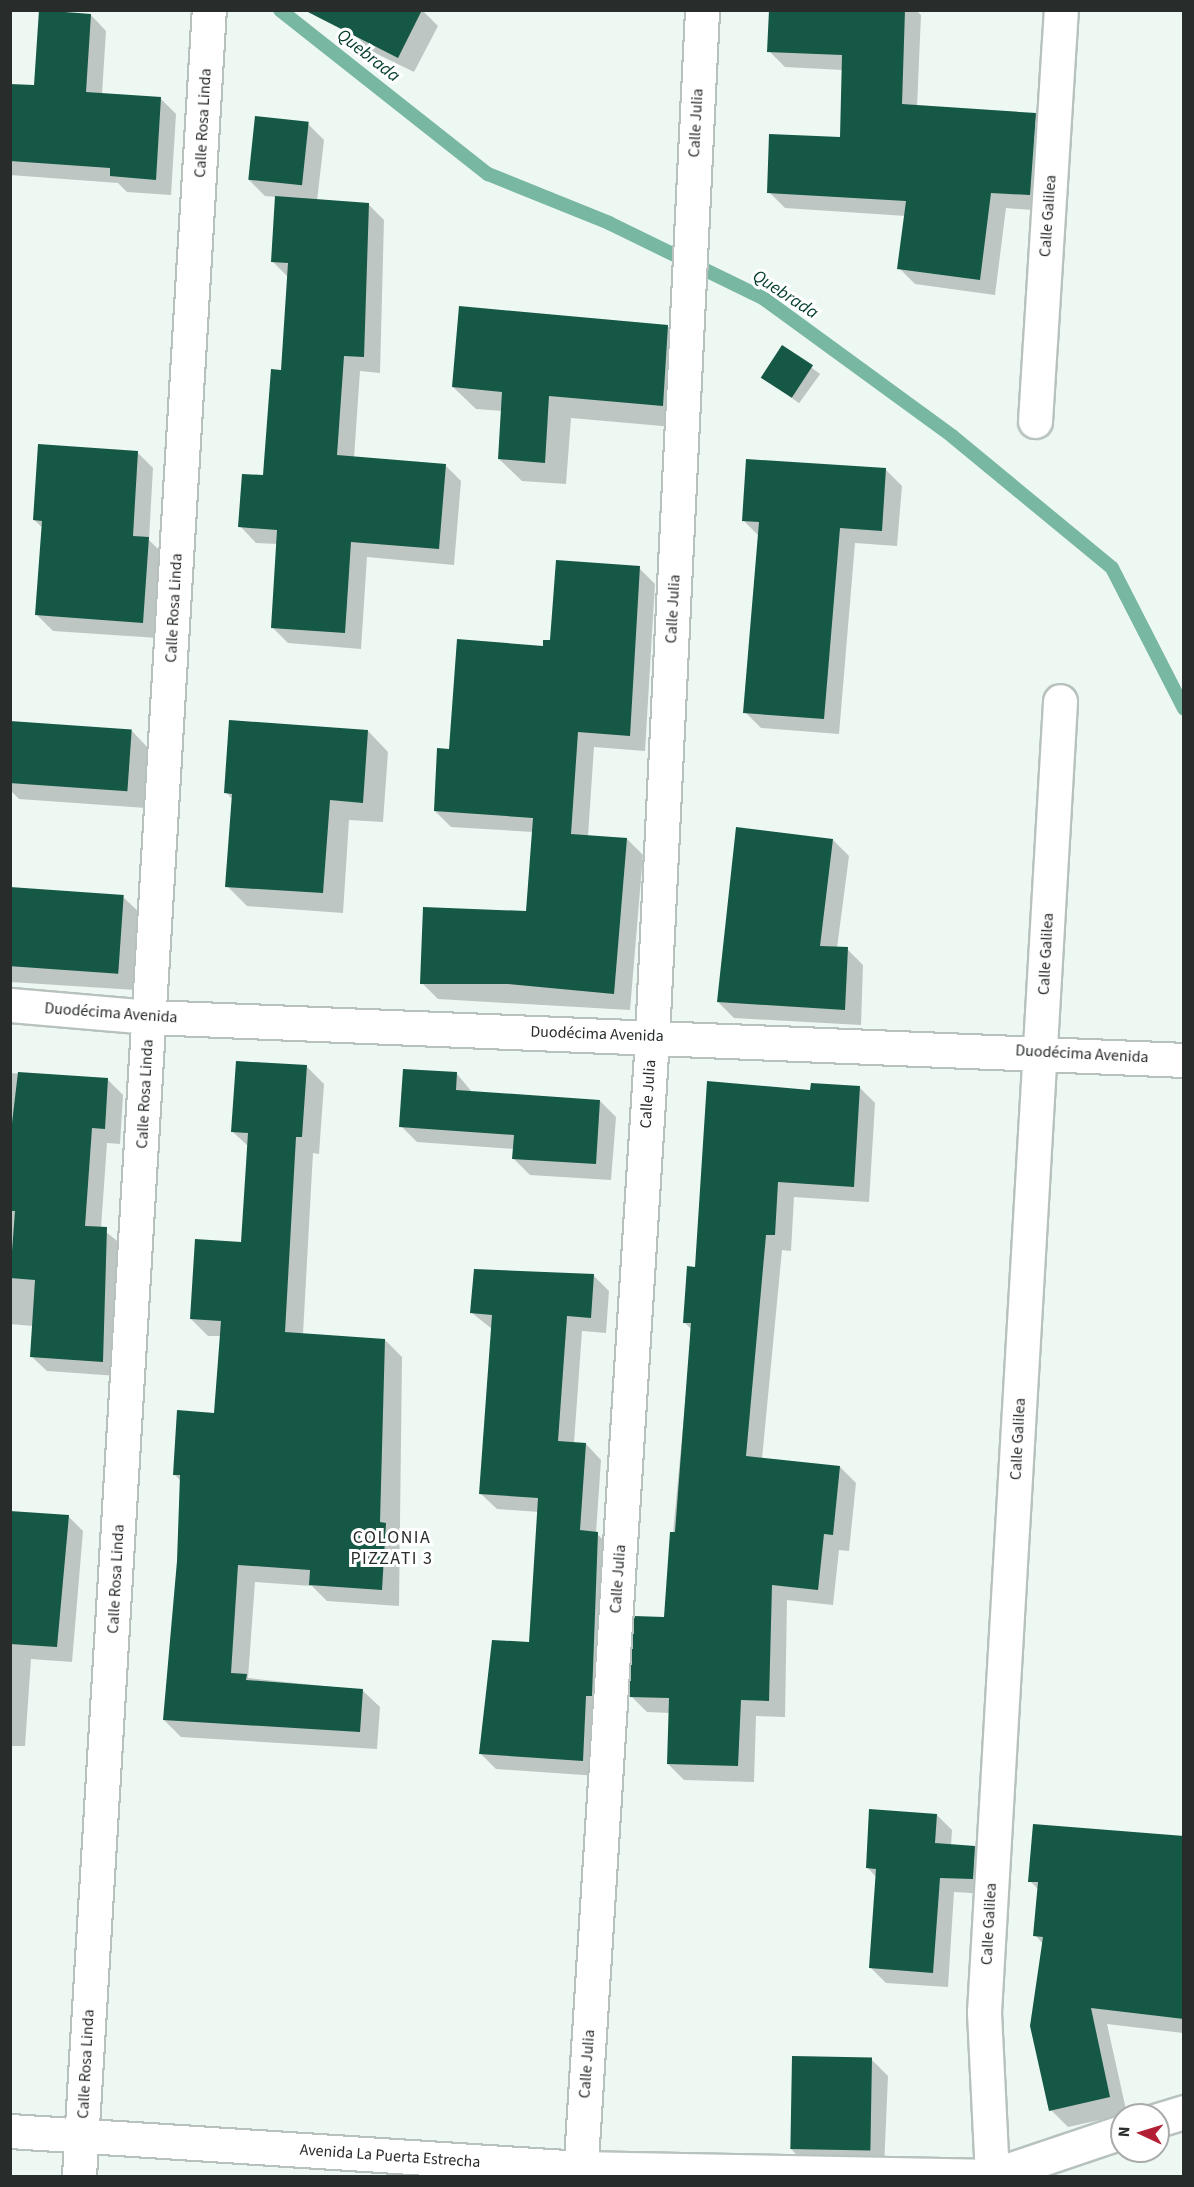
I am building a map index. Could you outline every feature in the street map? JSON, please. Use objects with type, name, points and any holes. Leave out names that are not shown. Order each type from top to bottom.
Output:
[{"type":"street","name":"Calle Rosa Linda","points":[[79,2176],[209,10]]},
{"type":"street","name":"Calle Julia","points":[[580,2172],[652,1037],[702,10]]},
{"type":"street","name":"Calle Galilea","points":[[1035,421],[1061,10]]},
{"type":"street","name":"Calle Galilea","points":[[992,2176],[984,2012],[1060,701]]},
{"type":"street","name":"Duodécima Avenida","points":[[10,1005],[150,1017],[1040,1051],[1184,1060]]},
{"type":"street","name":"Avenida La Puerta Estrecha","points":[[10,2131],[580,2172],[992,2176],[1110,2136]]},
{"type":"building","points":[[39,10],[91,14],[86,92],[161,97],[156,180],[110,176],[110,168],[10,161],[10,84],[34,85]]},
{"type":"building","points":[[304,10],[422,10],[398,58]]},
{"type":"building","points":[[769,10],[905,10],[902,104],[1036,113],[1030,195],[991,193],[980,280],[897,269],[906,201],[767,193],[769,134],[840,137],[842,55],[767,52]]},
{"type":"building","points":[[255,116],[309,122],[302,185],[248,180]]},
{"type":"building","points":[[275,196],[369,203],[364,357],[344,356],[337,455],[446,464],[439,549],[351,542],[345,633],[271,628],[277,530],[238,527],[242,474],[263,475],[271,369],[281,370],[288,263],[271,262]]},
{"type":"building","points":[[459,306],[668,325],[663,406],[549,396],[545,463],[498,459],[502,392],[452,387]]},
{"type":"building","points":[[782,345],[813,365],[792,398],[761,378]]},
{"type":"building","points":[[38,444],[138,451],[133,536],[149,537],[143,623],[35,615],[42,521],[33,520]]},
{"type":"building","points":[[746,459],[886,468],[882,531],[840,528],[824,719],[743,713],[759,522],[742,521]]},
{"type":"building","points":[[556,560],[640,566],[630,736],[578,732],[571,834],[627,838],[614,994],[508,984],[420,984],[423,907],[526,911],[533,818],[434,811],[437,748],[449,749],[457,639],[543,646],[543,640],[550,640]]},
{"type":"building","points":[[229,720],[368,730],[363,803],[330,800],[323,893],[225,887],[232,794],[224,793]]},
{"type":"building","points":[[10,721],[132,730],[127,791],[10,783]]},
{"type":"building","points":[[736,827],[833,839],[820,946],[848,947],[845,1010],[717,1002]]},
{"type":"building","points":[[10,887],[124,895],[118,974],[10,966]]},
{"type":"building","points":[[236,1061],[307,1065],[302,1137],[296,1137],[285,1332],[385,1339],[380,1522],[386,1523],[382,1590],[309,1585],[310,1570],[238,1565],[231,1673],[247,1674],[246,1680],[363,1689],[360,1732],[163,1720],[177,1561],[180,1475],[173,1475],[177,1410],[214,1413],[221,1321],[190,1319],[195,1239],[241,1242],[248,1133],[231,1132]]},
{"type":"building","points":[[403,1069],[457,1072],[456,1090],[600,1100],[596,1164],[512,1159],[514,1135],[399,1127]]},
{"type":"building","points":[[18,1072],[108,1078],[105,1129],[92,1128],[85,1226],[107,1227],[103,1362],[30,1357],[35,1280],[10,1278],[15,1211],[10,1211],[10,1140]]},
{"type":"building","points":[[707,1081],[810,1090],[811,1083],[860,1086],[854,1187],[778,1182],[775,1235],[766,1235],[746,1456],[840,1466],[833,1535],[824,1534],[818,1590],[772,1585],[769,1701],[741,1700],[738,1766],[667,1764],[669,1698],[629,1697],[634,1616],[664,1617],[670,1532],[675,1532],[691,1323],[683,1323],[687,1266],[695,1267]]},
{"type":"building","points":[[474,1269],[594,1274],[591,1318],[567,1316],[558,1441],[586,1443],[580,1530],[598,1532],[592,1696],[586,1696],[583,1761],[479,1754],[492,1640],[529,1642],[538,1498],[479,1494],[492,1315],[470,1313]]},
{"type":"building","points":[[10,1511],[69,1515],[57,1647],[10,1644]]},
{"type":"building","points":[[869,1809],[937,1814],[935,1843],[975,1846],[973,1879],[940,1878],[933,1973],[869,1968],[876,1869],[866,1868]]},
{"type":"building","points":[[1033,1824],[1184,1836],[1184,2019],[1091,2008],[1110,2097],[1049,2111],[1030,2026],[1043,1937],[1033,1936],[1038,1882],[1028,1882]]},
{"type":"building","points":[[792,2056],[872,2057],[870,2150],[790,2149]]},
{"type":"waterway","name":"Quebrada","points":[[280,10],[488,174],[609,223],[763,298],[952,436],[1112,568],[1184,709]]},
{"type":"district","name":"COLONIA PIZZATI 3","points":[[392,1549]]}]
